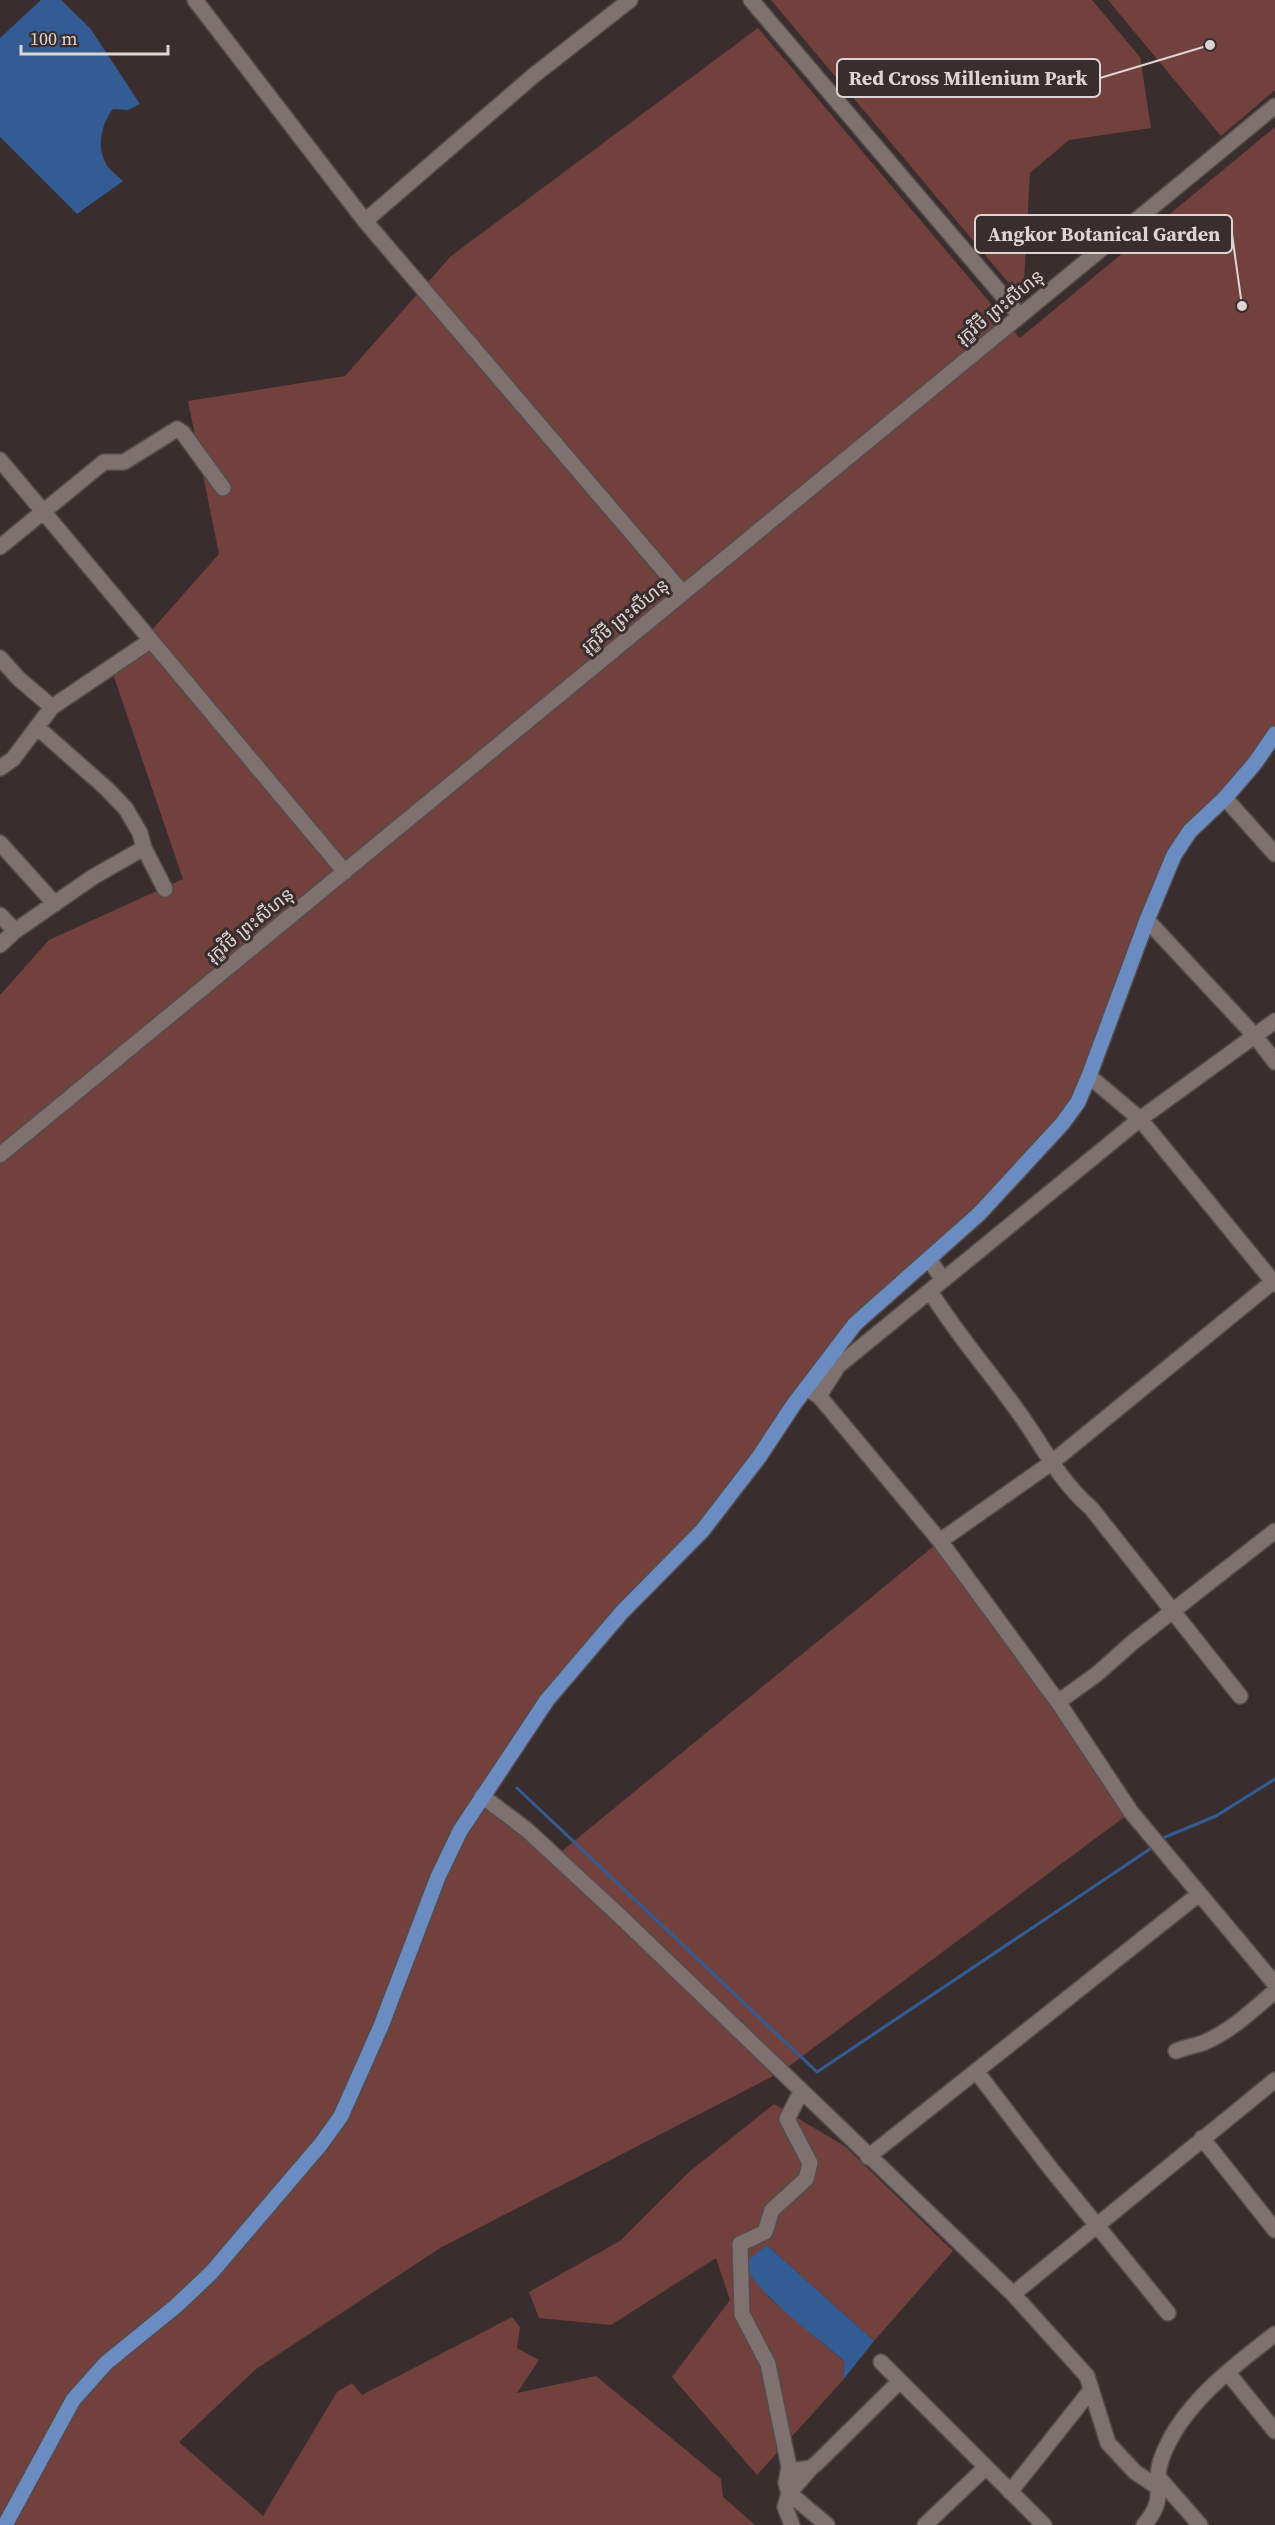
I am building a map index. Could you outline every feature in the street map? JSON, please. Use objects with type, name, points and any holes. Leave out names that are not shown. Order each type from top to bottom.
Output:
[{"type":"main road","points":[[5,2525],[74,2400],[106,2363],[176,2306],[211,2273],[321,2144],[341,2116],[381,2026],[438,1877],[460,1831],[547,1700],[578,1660],[622,1612],[702,1531],[812,1392],[855,1324],[979,1214],[1062,1124],[1078,1102],[1174,855],[1190,831],[1225,798],[1275,734]]},
{"type":"street","points":[[195,0],[365,221],[683,593]]},
{"type":"street","points":[[365,221],[533,75],[630,0]]},
{"type":"street","points":[[751,0],[1020,316]]},
{"type":"street","name":"រុក្ខវិថី ព្រះសីហនុ","points":[[0,1155],[1275,106]]},
{"type":"street","points":[[0,547],[104,462],[124,462],[177,429],[183,433],[223,488]]},
{"type":"street","points":[[0,460],[345,872]]},
{"type":"street","points":[[0,768],[13,759],[52,707],[150,641]]},
{"type":"street","points":[[0,658],[19,680],[52,707]]},
{"type":"street","points":[[38,728],[118,799],[140,833],[144,848],[165,889]]},
{"type":"street","points":[[1225,798],[1275,854]]},
{"type":"street","points":[[0,843],[54,904]]},
{"type":"street","points":[[0,945],[15,931],[93,877],[144,848]]},
{"type":"street","points":[[0,915],[15,931]]},
{"type":"street","points":[[1147,920],[1256,1037],[1275,1062]]},
{"type":"street","points":[[1275,1021],[1140,1119],[838,1366],[812,1392],[940,1541],[1058,1702],[1131,1812],[1275,1984]]},
{"type":"street","points":[[940,1541],[1051,1463],[1274,1282],[1140,1119],[1089,1076]]},
{"type":"street","points":[[929,1259],[943,1280]]},
{"type":"street","points":[[930,1291],[957,1333],[1015,1406],[1073,1493],[1091,1508],[1240,1696]]},
{"type":"street","points":[[1058,1702],[1097,1674],[1275,1531]]},
{"type":"street","points":[[482,1796],[527,1830],[614,1910],[868,2157],[1013,2294],[1087,2376],[1108,2443],[1135,2472],[1158,2483],[1200,2525]]},
{"type":"street","points":[[868,2157],[1199,1894]]},
{"type":"street","points":[[1176,2051],[1200,2044],[1223,2033],[1243,2020],[1275,1991]]},
{"type":"street","points":[[976,2071],[1167,2313]]},
{"type":"street","points":[[1013,2294],[1275,2080]]},
{"type":"street","points":[[801,2092],[787,2119],[810,2163],[806,2179],[772,2210],[765,2232],[740,2244],[739,2269],[742,2314],[768,2364],[789,2470],[786,2483],[789,2493],[827,2525]]},
{"type":"street","points":[[1202,2138],[1275,2230]]},
{"type":"street","points":[[1144,2525],[1159,2502],[1158,2483],[1171,2436],[1206,2393],[1275,2334]]},
{"type":"street","points":[[881,2362],[1044,2525]]},
{"type":"street","points":[[1228,2373],[1275,2432]]},
{"type":"street","points":[[792,2525],[785,2507],[789,2493],[811,2468],[900,2381]]},
{"type":"street","points":[[1010,2492],[1091,2390]]},
{"type":"street","points":[[789,2470],[811,2468]]},
{"type":"street","points":[[925,2525],[985,2468]]},
{"type":"shaded area","points":[[771,0],[1092,0],[1140,57],[1151,128],[1069,140],[1030,173],[1023,300]]},
{"type":"shaded area","points":[[1108,0],[1275,0],[1275,90],[1221,136]]},
{"type":"shaded area","points":[[758,28],[1020,338],[1275,127],[1275,734],[1190,831],[1062,1124],[855,1324],[702,1531],[622,1612],[482,1796],[556,1856],[940,1541],[1131,1812],[781,2072],[440,2248],[256,2369],[179,2442],[263,2516],[337,2392],[352,2383],[362,2395],[512,2317],[520,2327],[517,2348],[539,2360],[517,2393],[596,2376],[721,2479],[723,2497],[755,2525],[0,2525],[0,995],[49,940],[183,879],[113,674],[219,554],[188,401],[345,376],[451,256]]},
{"type":"shaded area","points":[[774,2104],[846,2147],[953,2251],[874,2341],[767,2245],[768,2297],[844,2361],[843,2380],[757,2475],[672,2377],[730,2300],[716,2258],[611,2325],[539,2318],[529,2292],[620,2241],[689,2172]]},
{"type":"water","points":[[41,0],[61,0],[90,28],[140,104],[128,110],[113,109],[103,128],[101,150],[103,157],[111,171],[123,181],[77,214],[0,137],[0,38]]},
{"type":"water","points":[[767,2245],[874,2341],[843,2380],[844,2361],[775,2302],[762,2289],[744,2263]]},
{"type":"waterway","points":[[1163,1838],[1216,1816],[1275,1779]]},
{"type":"waterway","points":[[517,1788],[817,2072],[1150,1849]]},
{"type":"place","name":"Red Cross Millenium Park","points":[[1210,45]]},
{"type":"place","name":"Angkor Botanical Garden","points":[[1242,306]]}]
